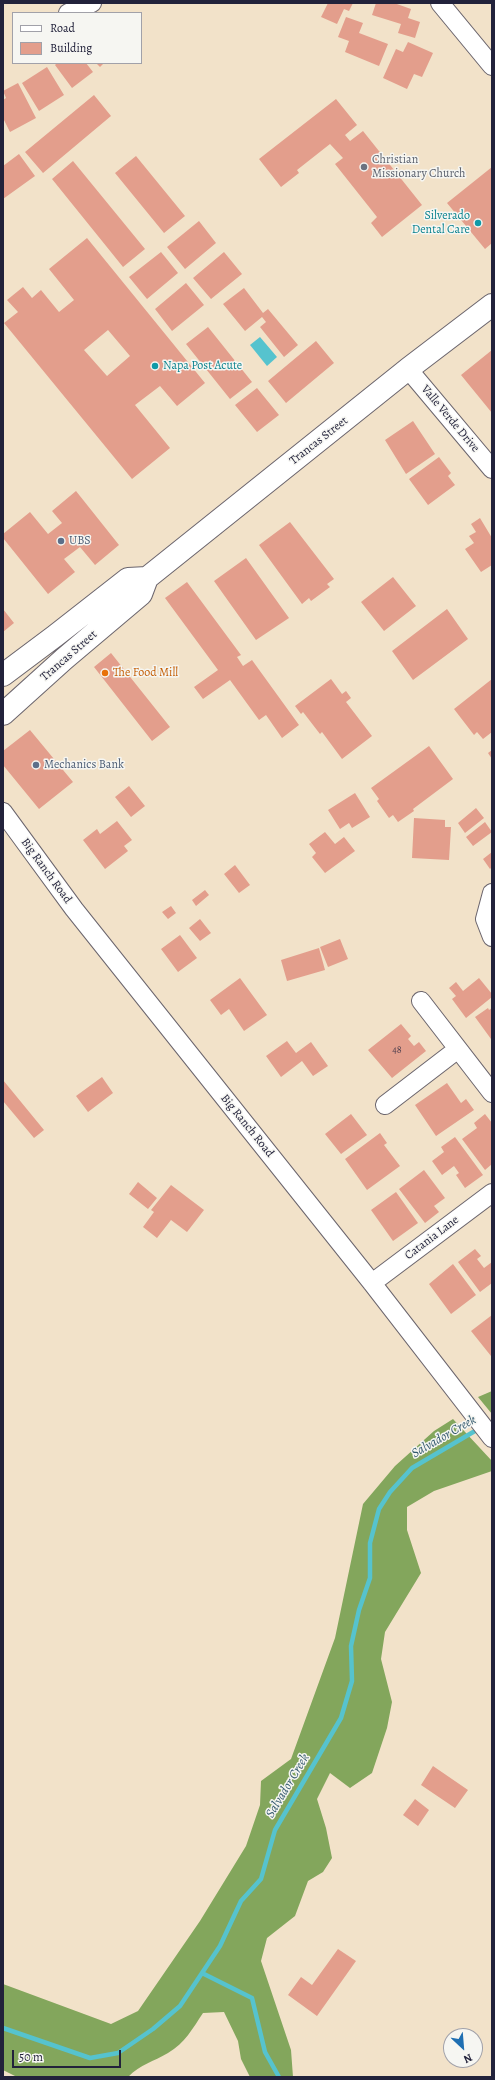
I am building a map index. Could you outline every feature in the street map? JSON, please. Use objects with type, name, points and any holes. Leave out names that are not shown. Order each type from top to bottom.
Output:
[{"type":"main road","name":"Trancas Street","points":[[3,714],[64,659],[141,594],[147,578],[408,369],[492,305]]},
{"type":"main road","name":"Trancas Street","points":[[3,675],[128,579],[147,578]]},
{"type":"main road","points":[[3,667],[17,661],[55,636]]},
{"type":"street","points":[[70,12],[92,3]]},
{"type":"street","points":[[440,3],[492,66]]},
{"type":"street","name":"Valle Verde Drive","points":[[408,369],[492,469]]},
{"type":"street","name":"Big Ranch Road","points":[[3,812],[74,909],[372,1283],[491,1437]]},
{"type":"street","points":[[492,893],[484,919],[492,937]]},
{"type":"street","points":[[421,1001],[492,1094]]},
{"type":"street","points":[[385,1105],[458,1049]]},
{"type":"street","name":"Catania Lane","points":[[372,1283],[492,1193]]},
{"type":"green space","points":[[492,1391],[492,1414],[478,1397]]},
{"type":"green space","points":[[453,1419],[492,1461],[492,1471],[434,1491],[407,1507],[407,1530],[421,1573],[385,1632],[381,1659],[392,1702],[387,1728],[372,1773],[350,1788],[330,1773],[317,1799],[326,1828],[332,1858],[323,1872],[308,1881],[295,1916],[267,1938],[261,1961],[291,2050],[293,2077],[250,2077],[241,2059],[238,2041],[224,2012],[203,2013],[179,2045],[168,2053],[138,2069],[128,2077],[17,2077],[3,2070],[3,1984],[111,2024],[138,2011],[200,1921],[246,1846],[260,1805],[261,1781],[291,1759],[335,1638],[363,1504],[395,1466],[434,1431]]},
{"type":"water","points":[[260,337],[277,357],[267,366],[250,345]]},
{"type":"building","points":[[328,3],[353,3],[349,11],[344,9],[337,24],[321,17]]},
{"type":"building","points":[[376,3],[394,3],[411,9],[408,18],[420,22],[415,38],[398,33],[401,24],[372,15]]},
{"type":"building","points":[[346,17],[363,23],[359,33],[388,44],[379,66],[345,52],[349,41],[338,37]]},
{"type":"building","points":[[408,42],[433,53],[422,77],[414,74],[407,89],[383,78],[396,49],[403,52]]},
{"type":"building","points":[[87,64],[93,72],[72,88],[55,65]]},
{"type":"building","points":[[47,67],[64,95],[39,111],[22,83]]},
{"type":"building","points":[[18,83],[36,118],[10,132],[3,118],[3,100],[6,98],[3,91]]},
{"type":"building","points":[[94,95],[111,116],[43,173],[25,152]]},
{"type":"building","name":"Christian Missionary Church","points":[[336,99],[357,125],[345,135],[350,141],[363,131],[422,205],[382,237],[371,223],[377,217],[335,164],[343,158],[330,144],[297,170],[299,173],[281,187],[259,159]]},
{"type":"building","points":[[19,154],[35,176],[3,199],[3,166]]},
{"type":"building","points":[[136,156],[185,216],[164,233],[115,173]]},
{"type":"building","points":[[73,161],[145,249],[123,267],[52,179]]},
{"type":"building","name":"Silverado Dental Care","points":[[492,167],[492,243],[485,249],[447,203]]},
{"type":"building","points":[[199,221],[216,243],[185,269],[167,247]]},
{"type":"building","name":"Napa Post Acute","points":[[87,238],[205,383],[177,406],[160,386],[135,405],[170,448],[132,479],[4,323],[18,312],[7,300],[23,287],[32,298],[41,290],[59,312],[74,300],[49,269]],"holes":[[[108,330],[130,356],[107,376],[84,350]]]},
{"type":"building","points":[[161,252],[178,273],[147,299],[129,277]]},
{"type":"building","points":[[224,252],[242,274],[211,299],[193,278]]},
{"type":"building","points":[[186,283],[204,305],[172,331],[155,309]]},
{"type":"building","points":[[244,288],[263,313],[268,309],[298,345],[284,357],[260,327],[266,322],[262,317],[245,331],[223,304]]},
{"type":"building","points":[[208,327],[252,382],[230,399],[186,344]]},
{"type":"building","points":[[316,341],[334,363],[286,403],[268,381]]},
{"type":"building","points":[[492,350],[492,413],[461,375]]},
{"type":"building","points":[[257,388],[279,415],[257,432],[235,405]]},
{"type":"building","points":[[413,421],[435,454],[406,474],[385,440]]},
{"type":"building","points":[[439,457],[451,473],[448,476],[455,485],[428,505],[409,479]]},
{"type":"building","name":"UBS","points":[[76,491],[119,545],[95,565],[80,547],[64,559],[75,572],[48,594],[3,538],[3,534],[30,512],[48,534],[62,523],[52,511]]},
{"type":"building","points":[[480,518],[492,538],[492,565],[481,572],[465,549],[474,543],[469,536],[476,532],[471,524]]},
{"type":"building","points":[[290,522],[334,579],[327,584],[330,587],[311,601],[309,598],[302,604],[259,545]]},
{"type":"building","points":[[246,558],[289,618],[256,640],[214,581]]},
{"type":"building","points":[[393,577],[416,606],[384,631],[361,602]]},
{"type":"building","points":[[187,582],[241,655],[237,657],[243,666],[252,660],[299,725],[282,738],[266,715],[259,720],[230,680],[203,699],[194,687],[218,670],[165,598]]},
{"type":"building","points":[[3,609],[14,623],[3,632]]},
{"type":"building","points":[[447,609],[468,639],[413,680],[392,651]]},
{"type":"building","points":[[111,653],[170,727],[152,741],[94,667]]},
{"type":"building","points":[[331,679],[342,694],[346,691],[351,698],[346,702],[372,736],[342,759],[322,732],[320,734],[303,712],[301,714],[295,706]]},
{"type":"building","points":[[492,679],[492,732],[483,739],[477,732],[474,735],[454,709]]},
{"type":"building","points":[[30,730],[73,782],[39,809],[3,765],[3,751]]},
{"type":"building","points":[[429,746],[453,779],[398,822],[393,815],[389,818],[377,801],[379,799],[371,788]]},
{"type":"building","points":[[492,750],[492,759],[488,753]]},
{"type":"building","points":[[129,786],[145,806],[131,817],[115,797]]},
{"type":"building","points":[[355,793],[370,817],[352,828],[349,823],[340,829],[328,810]]},
{"type":"building","points":[[476,808],[484,818],[465,833],[458,823]]},
{"type":"building","points":[[414,818],[445,820],[445,827],[451,827],[449,860],[412,858]]},
{"type":"building","points":[[117,821],[132,840],[124,846],[128,851],[105,869],[83,840],[97,829],[100,834]]},
{"type":"building","points":[[485,822],[492,832],[473,846],[466,837]]},
{"type":"building","points":[[325,832],[335,844],[344,837],[355,851],[325,873],[312,857],[316,853],[309,844]]},
{"type":"building","points":[[492,852],[492,867],[490,869],[483,859]]},
{"type":"building","points":[[235,865],[250,885],[239,893],[224,874]]},
{"type":"building","points":[[205,890],[209,895],[196,906],[192,900]]},
{"type":"building","points":[[171,906],[176,913],[168,919],[162,912]]},
{"type":"building","points":[[200,919],[211,933],[200,941],[189,928]]},
{"type":"building","points":[[180,935],[197,958],[178,972],[161,949]]},
{"type":"building","points":[[340,939],[348,959],[328,967],[320,947]]},
{"type":"building","points":[[319,948],[325,970],[287,981],[281,960]]},
{"type":"building","points":[[240,978],[267,1015],[244,1031],[229,1009],[221,1015],[210,1000]]},
{"type":"building","points":[[479,978],[492,994],[492,997],[466,1018],[452,999],[456,996],[449,988],[456,982],[463,991]]},
{"type":"building","points":[[488,1008],[489,1010],[492,1008],[491,1039],[475,1017]]},
{"type":"building","points":[[401,1024],[411,1036],[408,1039],[414,1046],[419,1042],[426,1051],[392,1078],[368,1050]]},
{"type":"building","points":[[287,1041],[296,1053],[311,1042],[328,1066],[313,1076],[302,1061],[281,1077],[266,1056]]},
{"type":"building","points":[[102,1077],[113,1093],[88,1112],[76,1096]]},
{"type":"building","points":[[3,1080],[44,1130],[34,1138],[3,1101]]},
{"type":"building","points":[[447,1083],[461,1103],[466,1099],[474,1110],[436,1136],[415,1105]]},
{"type":"building","points":[[351,1114],[367,1135],[341,1154],[325,1134]]},
{"type":"building","points":[[485,1114],[492,1123],[492,1164],[485,1170],[462,1139],[477,1128],[474,1123]]},
{"type":"building","points":[[380,1133],[387,1143],[384,1145],[400,1166],[367,1190],[345,1159]]},
{"type":"building","points":[[455,1137],[483,1175],[465,1188],[456,1175],[459,1173],[454,1166],[442,1175],[432,1161],[444,1152],[441,1147]]},
{"type":"building","points":[[424,1170],[445,1198],[434,1206],[439,1212],[425,1223],[399,1189]]},
{"type":"building","points":[[138,1182],[157,1198],[148,1209],[129,1194]]},
{"type":"building","points":[[171,1185],[204,1210],[187,1232],[171,1220],[157,1238],[143,1227],[154,1212],[151,1210]]},
{"type":"building","points":[[396,1192],[418,1223],[393,1241],[371,1210]]},
{"type":"building","points":[[475,1249],[481,1256],[477,1259],[484,1268],[492,1262],[492,1283],[480,1292],[458,1262]]},
{"type":"building","points":[[453,1264],[476,1295],[451,1314],[429,1284]]},
{"type":"building","points":[[492,1315],[492,1355],[491,1356],[471,1331]]},
{"type":"building","points":[[433,1766],[468,1790],[455,1808],[421,1785]]},
{"type":"building","points":[[415,1799],[429,1810],[418,1826],[403,1815]]},
{"type":"building","points":[[338,1949],[356,1961],[317,2016],[288,1995],[301,1977],[312,1985]]},
{"type":"waterway","name":"Salvador Creek","points":[[3,2028],[90,2058],[118,2053],[153,2029],[180,2006],[220,1946],[241,1901],[261,1879],[275,1830],[341,1718],[352,1681],[351,1646],[359,1610],[370,1578],[370,1543],[379,1509],[390,1492],[412,1468],[480,1428]]},
{"type":"waterway","points":[[202,1973],[252,1998],[265,2052],[279,2077]]},
{"type":"place","name":"Christian Missionary Church","points":[[364,167]]},
{"type":"place","name":"Silverado Dental Care","points":[[478,223]]},
{"type":"place","name":"Napa Post Acute","points":[[155,366]]},
{"type":"place","name":"UBS","points":[[61,541]]},
{"type":"place","name":"The Food Mill","points":[[105,673]]},
{"type":"place","name":"Mechanics Bank","points":[[36,765]]}]
